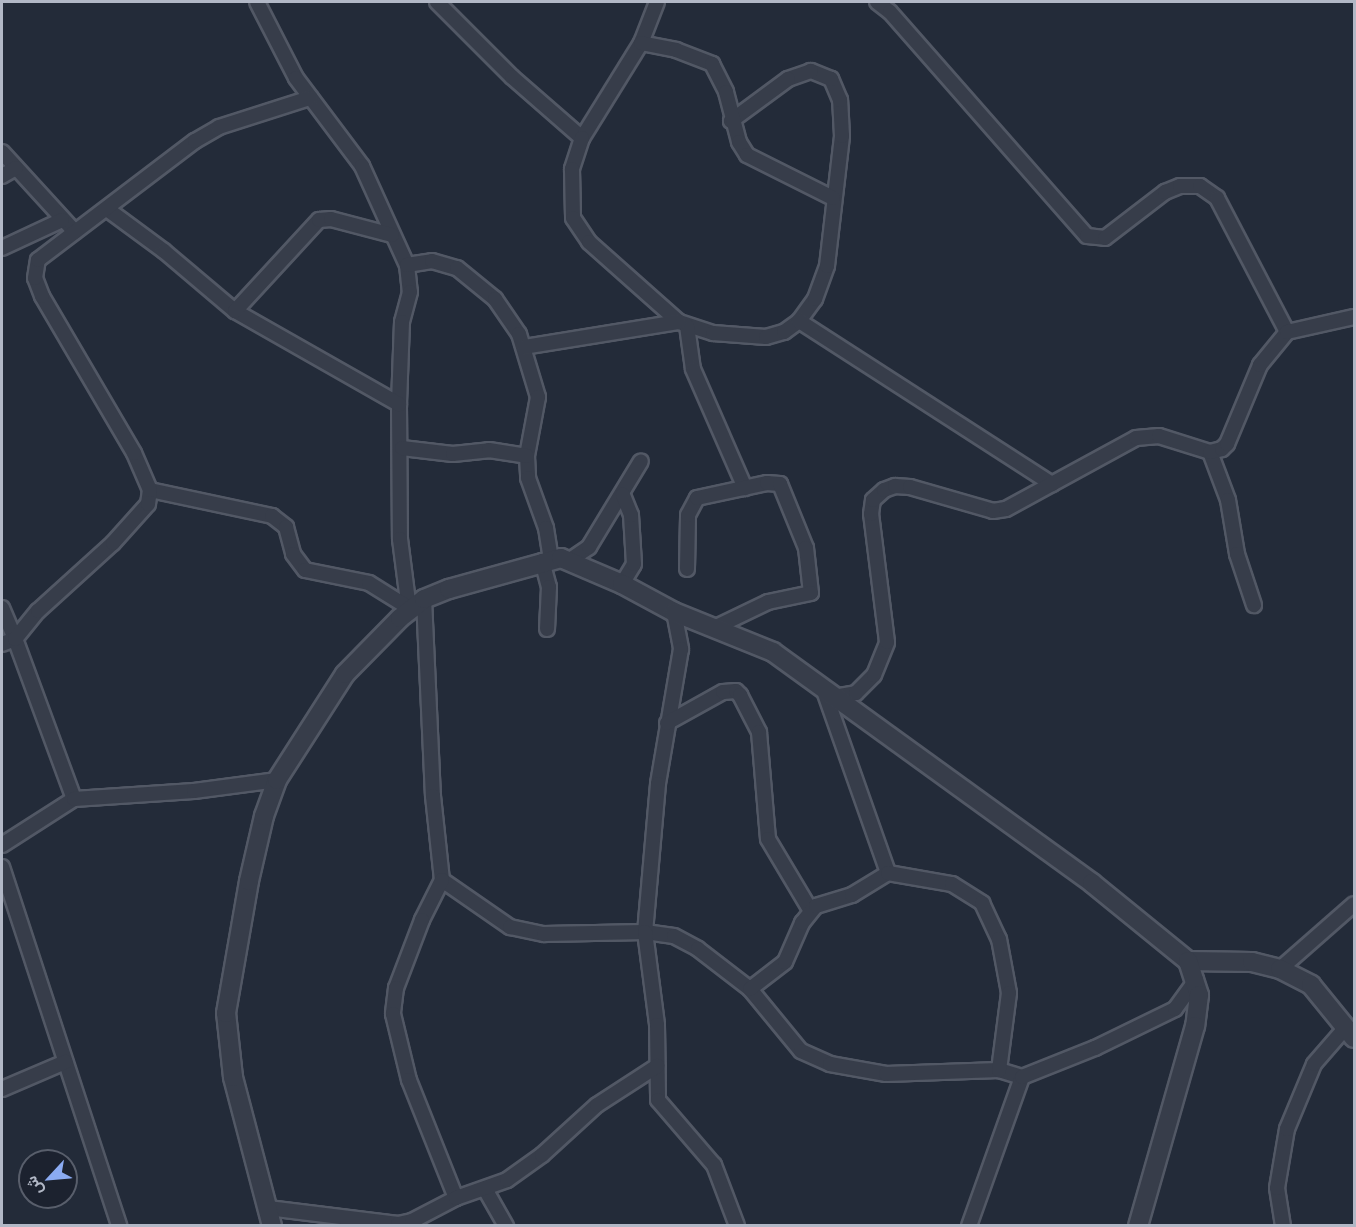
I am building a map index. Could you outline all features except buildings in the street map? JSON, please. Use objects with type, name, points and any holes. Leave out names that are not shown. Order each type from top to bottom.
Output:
[{"type":"street","points":[[257,2],[279,49],[310,98],[362,166],[407,265],[410,292],[402,322],[399,404],[402,448],[400,538],[411,608],[442,880],[422,920],[396,988],[393,1014],[409,1080],[456,1198]]},
{"type":"street","points":[[437,2],[512,76],[582,138]]},
{"type":"street","points":[[657,2],[641,43],[582,138],[572,169],[573,218],[589,242],[683,324],[713,333],[766,337],[784,332],[798,321],[815,299],[827,266],[833,198],[842,136],[840,100],[831,79],[822,72],[801,73],[731,121]]},
{"type":"street","points":[[877,2],[890,12],[1087,236],[1105,238],[1165,192],[1180,186],[1200,186],[1217,198],[1287,332]]},
{"type":"street","points":[[641,43],[676,50],[712,64],[726,92],[731,121],[747,155],[833,198]]},
{"type":"street","points":[[2,644],[15,639],[38,611],[134,519],[148,504],[150,490],[134,453],[42,296],[35,278],[38,260],[195,141],[219,127],[310,98]]},
{"type":"street","points":[[2,152],[75,232]]},
{"type":"street","points":[[2,176],[16,168]]},
{"type":"street","points":[[107,209],[165,251],[235,311],[399,404]]},
{"type":"street","points":[[235,311],[319,220],[331,219],[392,235]]},
{"type":"street","points":[[2,248],[62,220]]},
{"type":"street","points":[[407,265],[432,261],[457,268],[495,299],[510,317],[524,347],[538,397],[527,456],[528,478],[546,528],[549,587],[547,629]]},
{"type":"street","points":[[829,692],[856,693],[874,675],[887,642],[871,514],[877,496],[895,486],[993,511],[1006,509],[1147,436],[1173,438],[1210,452],[1227,444],[1260,365],[1287,332],[1354,317]]},
{"type":"street","points":[[798,321],[1052,484]]},
{"type":"street","points":[[524,347],[683,324]]},
{"type":"street","points":[[683,324],[693,369],[745,488]]},
{"type":"street","points":[[402,448],[453,454],[489,450],[527,456]]},
{"type":"street","points":[[1210,452],[1228,500],[1239,560],[1254,604]]},
{"type":"street","points":[[570,560],[589,547],[623,495],[641,461]]},
{"type":"street","points":[[687,569],[687,527],[692,505],[707,494],[780,484],[806,548],[812,589],[804,597],[768,602],[746,610],[714,628]]},
{"type":"street","points":[[150,490],[272,516],[286,527],[293,554],[305,570],[369,584],[411,608]]},
{"type":"street","points":[[622,584],[634,564],[632,515],[623,495]]},
{"type":"street","points":[[657,1066],[597,1105],[527,1166],[485,1189],[456,1198],[412,1221],[398,1224],[270,1217],[233,1077],[226,1013],[249,881],[277,780],[345,674],[411,608],[546,560],[570,560],[674,612],[773,652],[1092,883],[1188,962],[1196,980],[1199,995],[1195,1026],[1138,1226]]},
{"type":"street","points":[[2,608],[74,799]]},
{"type":"street","points":[[674,612],[681,649],[667,723],[645,932],[657,1025],[658,1100],[714,1165],[737,1226]]},
{"type":"street","points":[[667,723],[723,692],[736,691],[740,695],[759,732],[768,838],[811,911]]},
{"type":"street","points":[[829,692],[888,873]]},
{"type":"street","points":[[2,845],[74,799],[194,791],[277,780]]},
{"type":"street","points":[[2,867],[119,1226]]},
{"type":"street","points":[[750,989],[785,962],[811,911],[826,901],[852,895],[888,873],[952,884],[982,903],[999,939],[1009,993],[999,1070]]},
{"type":"street","points":[[442,880],[510,927],[544,934],[645,932],[674,936],[698,949],[750,989],[801,1051],[830,1064],[886,1074],[999,1070],[1022,1077],[1095,1048],[1175,1009],[1196,980]]},
{"type":"street","points":[[1280,969],[1354,904]]},
{"type":"street","points":[[1188,962],[1252,962],[1280,969],[1311,985],[1351,1032],[1314,1064],[1287,1129],[1277,1188],[1283,1226]]},
{"type":"street","points":[[2,1089],[65,1062]]},
{"type":"street","points":[[969,1226],[1022,1077]]},
{"type":"street","points":[[485,1189],[506,1226]]}]
